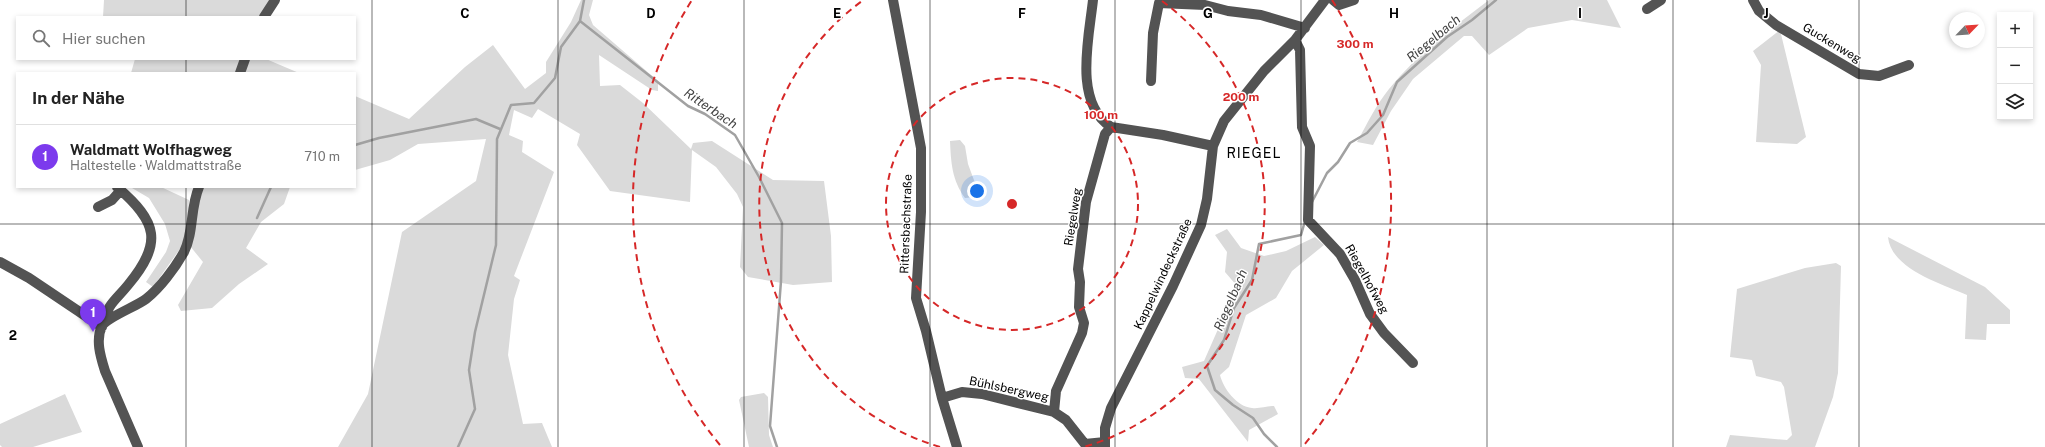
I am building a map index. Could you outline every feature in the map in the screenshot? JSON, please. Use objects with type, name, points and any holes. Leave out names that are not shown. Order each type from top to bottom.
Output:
[{"type":"street","points":[[265,16],[275,0]]},
{"type":"street","name":"Rittersbachstraße","points":[[893,0],[921,148],[922,196],[916,298],[926,331],[942,398],[957,447]]},
{"type":"street","points":[[1093,0],[1086,73],[1094,109],[1102,121],[1111,127],[1163,135],[1213,146]]},
{"type":"street","name":"Kappelwindeckstraße","points":[[1105,445],[1106,423],[1111,408],[1202,225],[1207,199],[1213,146],[1224,120],[1264,70],[1295,40],[1325,0]]},
{"type":"street","points":[[1333,0],[1340,5],[1354,0]]},
{"type":"street","points":[[1647,9],[1661,0]]},
{"type":"street","name":"Guckenweg","points":[[1753,0],[1759,12],[1776,25],[1859,74],[1879,76],[1910,65]]},
{"type":"street","points":[[1151,81],[1153,33],[1159,3],[1205,5],[1228,11],[1261,15],[1305,28]]},
{"type":"street","name":"Riegelhofweg","points":[[1295,40],[1300,50],[1302,127],[1310,146],[1308,220],[1340,254],[1355,280],[1370,314],[1384,333],[1413,363]]},
{"type":"street","points":[[240,72],[245,60]]},
{"type":"street","name":"Riegelweg","points":[[1054,412],[1056,391],[1082,333],[1084,323],[1079,307],[1080,282],[1078,268],[1086,202],[1105,134],[1111,127]]},
{"type":"street","points":[[103,325],[146,299],[169,273],[184,252],[190,234],[194,199],[199,188]]},
{"type":"street","points":[[98,207],[112,200],[119,189],[138,207],[148,222],[151,231],[150,254],[106,310],[99,344],[105,371],[138,447]]},
{"type":"street","points":[[0,262],[29,278],[103,325]]},
{"type":"street","name":"Bühlsbergweg","points":[[942,398],[962,392],[982,394],[1054,412],[1066,420],[1085,445],[1105,445]]},
{"type":"shaded area","points":[[104,0],[274,0],[264,16],[103,16]]},
{"type":"shaded area","points":[[581,0],[593,0],[589,15],[593,25],[658,81],[658,91],[652,90],[599,55],[600,86],[620,85],[643,103],[691,149],[693,143],[712,141],[773,180],[824,181],[831,236],[832,282],[793,285],[748,277],[740,267],[743,207],[737,194],[716,167],[692,150],[690,202],[610,191],[577,145],[580,134],[538,109],[532,118],[514,110],[509,135],[523,141],[522,152],[554,172],[514,276],[520,280],[514,299],[508,355],[523,424],[542,423],[552,447],[338,447],[368,394],[402,232],[476,181],[486,139],[418,144],[390,160],[356,170],[356,96],[409,119],[465,67],[493,45],[525,89],[546,73],[546,62],[571,22]]},
{"type":"shaded area","points":[[1489,0],[1607,0],[1621,28],[1572,20],[1528,28],[1489,55],[1472,36],[1464,36],[1413,79],[1391,111],[1373,145],[1357,142],[1389,89],[1411,64],[1462,20]]},
{"type":"shaded area","points":[[1780,30],[1806,137],[1797,144],[1756,142],[1761,65],[1753,51]]},
{"type":"shaded area","points":[[135,60],[241,60],[237,72],[131,72]]},
{"type":"shaded area","points":[[249,60],[268,60],[297,72],[245,72]]},
{"type":"shaded area","points":[[960,140],[965,146],[968,164],[978,191],[976,197],[965,198],[957,185],[955,178],[950,141]]},
{"type":"shaded area","points":[[132,188],[163,188],[189,200],[188,222],[182,246],[153,287],[146,282],[166,252],[170,241],[165,224],[149,198]]},
{"type":"shaded area","points":[[204,188],[290,188],[284,204],[261,222],[246,248],[268,264],[239,284],[212,308],[181,311],[178,305],[203,262],[190,246],[198,202]]},
{"type":"shaded area","points":[[1227,229],[1241,248],[1264,256],[1286,251],[1315,237],[1324,245],[1292,271],[1276,298],[1246,315],[1229,367],[1220,375],[1227,391],[1236,401],[1246,407],[1255,408],[1274,406],[1278,414],[1249,430],[1248,442],[1199,379],[1185,378],[1182,367],[1204,361],[1237,286],[1225,272],[1227,252],[1215,235]]},
{"type":"shaded area","points":[[1888,237],[1985,287],[2010,310],[2010,324],[1987,324],[1986,340],[1965,339],[1967,295],[1919,274],[1908,267],[1898,258],[1891,248]]},
{"type":"shaded area","points":[[1836,263],[1841,266],[1838,373],[1833,397],[1815,447],[1726,447],[1730,435],[1787,440],[1792,435],[1784,387],[1781,382],[1756,376],[1752,360],[1730,357],[1737,289],[1805,268]]},
{"type":"shaded area","points":[[764,393],[768,397],[769,435],[773,447],[749,447],[739,400],[741,397]]},
{"type":"shaded area","points":[[65,394],[82,432],[33,447],[2,447],[0,445],[0,424]]},
{"type":"waterway","name":"Ritterbach","points":[[584,0],[580,21],[688,106],[705,114],[735,135],[759,177],[782,223],[781,281],[770,426],[777,447]]},
{"type":"waterway","name":"Riegelbach","points":[[1312,202],[1327,173],[1338,162],[1350,143],[1367,133],[1383,115],[1397,82],[1447,37],[1472,20],[1496,0]]},
{"type":"waterway","points":[[458,447],[475,409],[469,370],[475,332],[496,245],[497,139],[511,105],[534,103],[555,78],[561,47],[580,21]]},
{"type":"waterway","points":[[356,145],[379,138],[476,119],[500,129]]},
{"type":"waterway","points":[[257,218],[271,188]]},
{"type":"waterway","name":"Riegelbach","points":[[1277,447],[1264,434],[1253,418],[1233,405],[1215,390],[1207,366],[1224,340],[1234,308],[1252,280],[1259,244],[1301,235],[1305,221]]},
{"type":"place","name":"Waldmatt Wolfhagweg","points":[[93,332]]},
{"type":"district","name":"RIEGEL","points":[[1254,153]]}]
